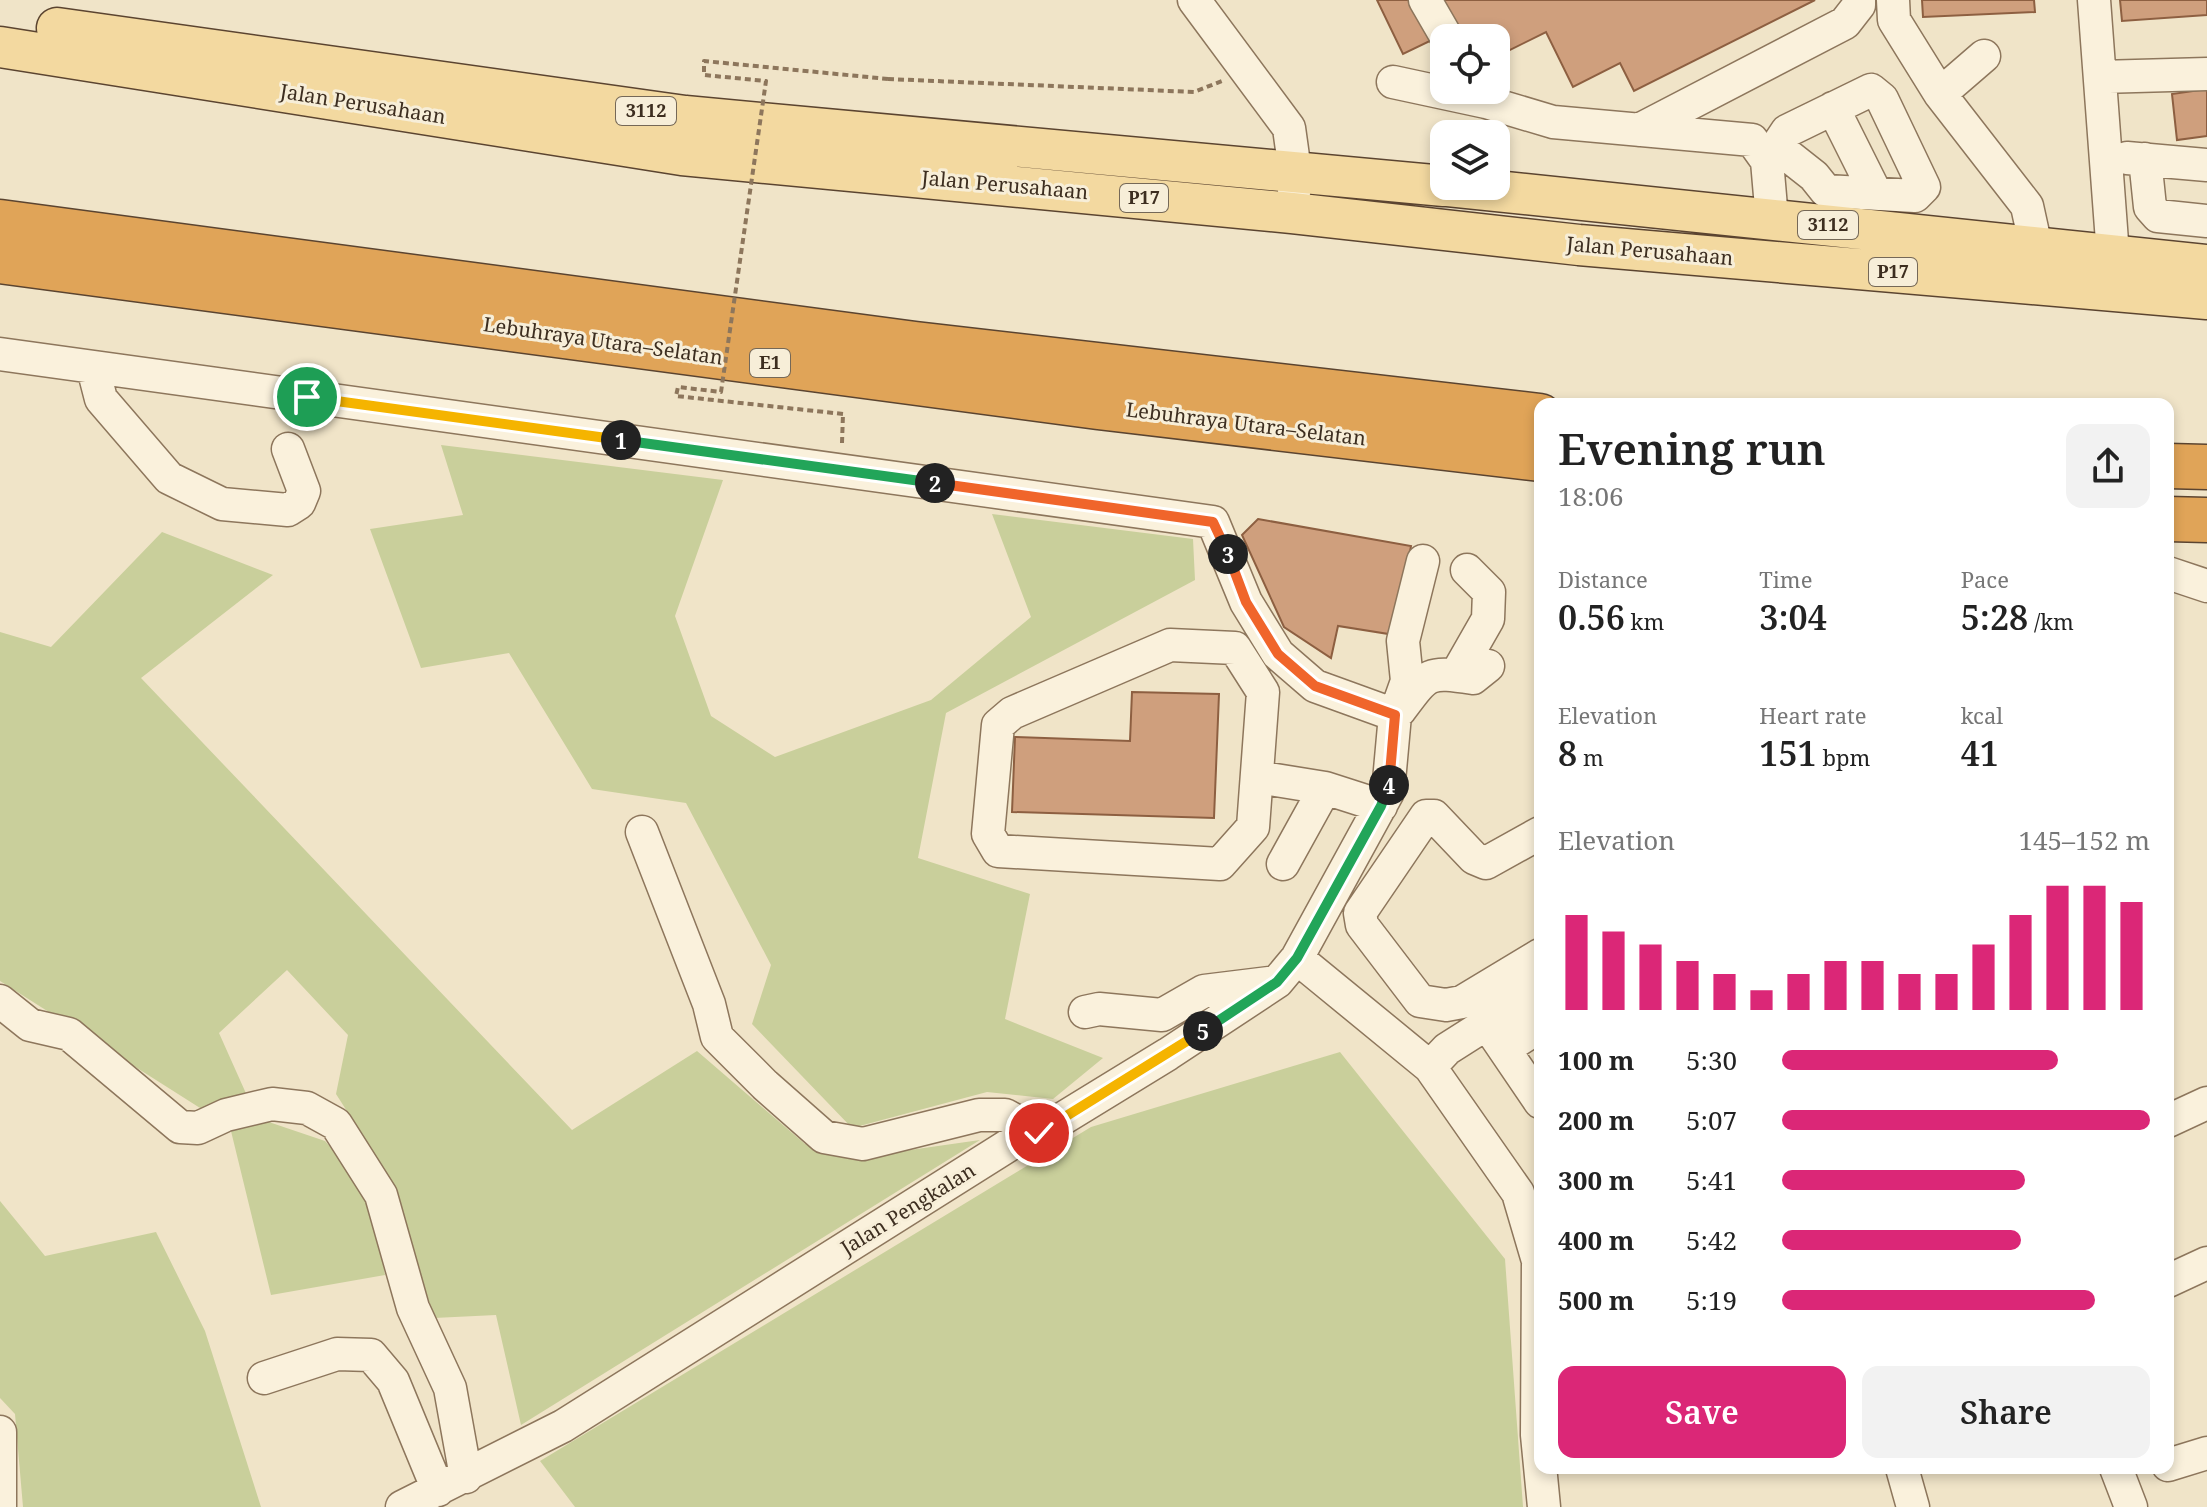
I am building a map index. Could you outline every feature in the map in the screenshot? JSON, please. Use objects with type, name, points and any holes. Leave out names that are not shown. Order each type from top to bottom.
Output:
[{"type":"highway","name":"Lebuhraya Utara–Selatan","points":[[0,222],[915,344],[1534,415]]},
{"type":"highway","name":"Lebuhraya Utara–Selatan","points":[[0,261],[1098,407],[1534,458]]},
{"type":"highway","points":[[2174,466],[2207,467]]},
{"type":"highway","points":[[2174,519],[2207,520]]},
{"type":"main road","name":"Jalan Perusahaan","points":[[0,20],[685,116],[1430,184]]},
{"type":"main road","name":"Jalan Perusahaan","points":[[0,47],[682,155],[996,183],[1579,245],[2207,299]]},
{"type":"main road","name":"Jalan Perusahaan","points":[[1510,192],[2207,265]]},
{"type":"street","points":[[1194,0],[1289,128],[1295,171],[1292,213]]},
{"type":"street","points":[[1425,0],[1439,24]]},
{"type":"street","points":[[1639,130],[1845,23],[1859,5],[1859,0]]},
{"type":"street","points":[[1893,0],[1894,20],[1940,94],[2027,206],[2036,247]]},
{"type":"street","points":[[2094,0],[2113,255]]},
{"type":"street","points":[[1940,94],[1984,56]]},
{"type":"street","points":[[2100,77],[2207,74]]},
{"type":"street","points":[[1393,82],[1430,88]]},
{"type":"street","points":[[1504,104],[1553,122],[1752,140],[1772,154],[1814,176],[1826,191],[1915,196],[1924,187],[1882,99],[1871,90],[1787,131],[1772,154],[1772,219]]},
{"type":"street","points":[[1833,108],[1876,194]]},
{"type":"street","points":[[2107,158],[2207,165]]},
{"type":"street","points":[[2145,159],[2150,207],[2158,216],[2207,221]]},
{"type":"street","points":[[0,354],[1213,522],[1246,602],[1278,654],[1315,686],[1395,715],[1416,687],[1433,673],[1473,678],[1488,666]]},
{"type":"street","points":[[93,368],[101,399],[169,478],[222,504],[288,510],[299,503],[304,491],[288,449]]},
{"type":"street","name":"Jalan Pengkalan","points":[[402,1507],[563,1426],[1012,1143],[1039,1133],[1168,1054],[1287,970],[1388,792],[1395,715],[1407,681],[1403,641],[1423,561]]},
{"type":"street","points":[[1456,675],[1488,619],[1489,592],[1467,570]]},
{"type":"street","points":[[2174,575],[2207,586]]},
{"type":"street","points":[[1170,645],[1235,648],[1263,692],[1257,777],[1253,827],[1220,864],[1017,854],[998,851],[988,834],[998,725],[1012,713],[1170,645]]},
{"type":"street","points":[[1257,777],[1325,788],[1381,806]]},
{"type":"street","points":[[1283,864],[1325,788]]},
{"type":"street","points":[[1534,836],[1486,863],[1474,858],[1434,816],[1426,816],[1360,913],[1362,925],[1420,1001],[1446,1005],[1462,1002],[1534,959]]},
{"type":"street","points":[[642,832],[709,1004],[717,1037],[824,1137],[863,1144],[979,1115],[1005,1115],[1039,1133]]},
{"type":"street","points":[[1085,1012],[1099,1009],[1162,1015],[1204,991],[1287,970],[1430,1067],[1518,1193],[1534,1247]]},
{"type":"street","points":[[1496,1036],[1534,996]]},
{"type":"street","points":[[0,1001],[30,1025],[69,1034],[180,1127],[198,1128],[226,1115],[272,1104],[307,1108],[336,1124],[381,1195],[413,1308],[450,1388],[452,1483]]},
{"type":"street","points":[[1430,1067],[1447,1049],[1534,1027]]},
{"type":"street","points":[[1496,1036],[1534,1093]]},
{"type":"street","points":[[2174,1118],[2207,1103]]},
{"type":"street","points":[[2174,1278],[2207,1263]]},
{"type":"street","points":[[264,1378],[337,1354],[371,1355],[393,1381],[452,1483]]},
{"type":"street","points":[[0,1432],[0,1506]]},
{"type":"street","points":[[2174,1463],[2207,1453]]},
{"type":"street","points":[[1541,1474],[1544,1507]]},
{"type":"street","points":[[1904,1474],[1913,1507]]},
{"type":"street","points":[[2122,1485],[2144,1474]]},
{"type":"path","points":[[843,414],[676,396],[678,387],[721,392],[766,81],[704,75],[704,61],[888,79],[1194,92],[1246,71]]},
{"type":"green space","points":[[441,445],[723,480],[675,616],[711,716],[775,757],[931,700],[1031,617],[992,514],[1193,539],[1195,580],[946,713],[918,858],[1030,894],[1005,1019],[1103,1058],[1053,1099],[987,1092],[852,1128],[752,1024],[771,965],[686,803],[592,789],[509,653],[421,668],[370,529],[463,515]]},
{"type":"green space","points":[[162,532],[273,575],[141,678],[572,1130],[697,1051],[805,1144],[868,1156],[980,1140],[521,1425],[496,1315],[434,1318],[393,1183],[336,1094],[348,1035],[287,970],[219,1033],[257,1118],[325,1141],[371,1191],[385,1275],[271,1295],[230,1127],[0,981],[0,632],[51,647]]},
{"type":"green space","points":[[1340,1052],[1505,1259],[1523,1507],[575,1507],[540,1461],[1091,1127]]},
{"type":"green space","points":[[0,1201],[45,1256],[156,1232],[205,1331],[261,1507],[23,1507],[15,1414],[0,1398]]},
{"type":"building","points":[[1377,0],[1415,0],[1430,31],[1430,41],[1403,54]]},
{"type":"building","points":[[1440,0],[1815,0],[1634,91],[1620,63],[1573,87],[1546,32],[1510,50],[1510,24],[1451,24]]},
{"type":"building","points":[[1922,0],[2034,0],[2035,12],[1923,17]]},
{"type":"building","points":[[2120,0],[2207,0],[2207,15],[2122,21]]},
{"type":"building","points":[[2207,89],[2207,136],[2177,140],[2172,94]]},
{"type":"building","points":[[1258,519],[1411,546],[1395,635],[1338,626],[1331,658],[1284,627],[1242,535]]},
{"type":"building","points":[[1132,692],[1219,694],[1214,818],[1012,812],[1015,737],[1130,741]]},
{"type":"route","points":[[307,397],[1213,522],[1246,602],[1278,654],[1315,686],[1395,715],[1388,792],[1297,958],[1277,982],[1168,1054],[1039,1133]]}]
